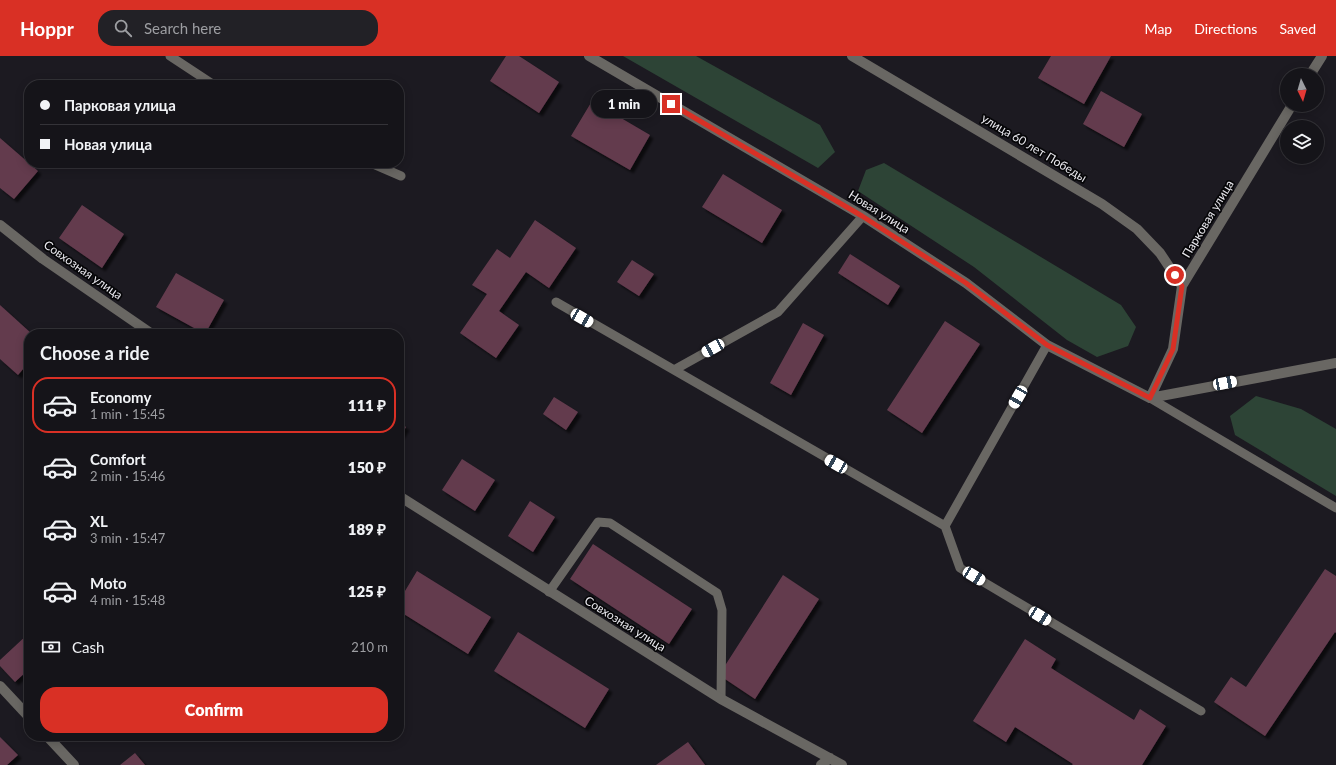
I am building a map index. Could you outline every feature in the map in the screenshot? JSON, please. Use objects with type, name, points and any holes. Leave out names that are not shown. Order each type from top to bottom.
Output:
[{"type":"street","name":"Новая улица","points":[[589,56],[862,216],[966,283],[1047,345],[1150,398]]},
{"type":"street","name":"улица 60 лет Победы","points":[[852,56],[1102,204],[1136,229],[1160,253],[1182,286]]},
{"type":"street","points":[[1314,68],[1322,56]]},
{"type":"street","name":"Парковая улица","points":[[1150,398],[1173,349],[1182,286],[1288,112]]},
{"type":"street","name":"Совхозная улица","points":[[0,225],[44,260],[145,329]]},
{"type":"street","points":[[1150,398],[1336,363]]},
{"type":"street","name":"Совхозная улица","points":[[404,499],[721,699],[842,765]]},
{"type":"street","points":[[0,686],[24,712]]},
{"type":"street","points":[[52,741],[74,765]]},
{"type":"street","points":[[821,765],[830,758]]},
{"type":"lane","points":[[170,56],[206,80]]},
{"type":"lane","points":[[383,168],[401,176]]},
{"type":"lane","points":[[674,370],[778,312],[862,216]]},
{"type":"lane","points":[[556,302],[945,526],[960,568],[1201,712]]},
{"type":"lane","points":[[945,526],[1047,345]]},
{"type":"lane","points":[[1150,398],[1336,508]]},
{"type":"lane","points":[[549,592],[598,522],[610,523],[717,593],[722,610],[721,699]]},
{"type":"green space","points":[[623,56],[696,56],[820,125],[835,152],[818,168]]},
{"type":"green space","points":[[884,163],[1121,305],[1136,327],[1128,346],[1097,357],[1067,340],[974,267],[858,191],[866,170]]},
{"type":"green space","points":[[1256,396],[1301,409],[1336,429],[1336,496],[1235,435],[1230,416]]},
{"type":"building","points":[[506,56],[519,56],[559,82],[539,113],[490,81]]},
{"type":"building","points":[[1051,56],[1111,56],[1084,104],[1038,78]]},
{"type":"building","points":[[1101,91],[1142,114],[1124,147],[1083,124]]},
{"type":"building","points":[[592,101],[650,135],[630,170],[571,136]]},
{"type":"building","points":[[0,138],[24,159],[24,168],[35,168],[38,171],[14,199],[0,188]]},
{"type":"building","points":[[723,174],[782,210],[762,243],[702,207]]},
{"type":"building","points":[[82,205],[124,234],[102,268],[59,238]]},
{"type":"building","points":[[535,220],[576,248],[549,288],[526,272],[499,311],[519,325],[496,358],[460,333],[487,294],[472,285],[497,249],[510,258]]},
{"type":"building","points":[[850,254],[900,286],[888,305],[838,273]]},
{"type":"building","points":[[632,260],[654,274],[639,296],[617,282]]},
{"type":"building","points":[[176,273],[224,300],[208,329],[196,329],[156,307]]},
{"type":"building","points":[[0,305],[26,329],[24,329],[24,368],[18,375],[0,359]]},
{"type":"building","points":[[945,321],[980,344],[922,433],[887,410]]},
{"type":"building","points":[[803,323],[824,335],[791,395],[770,383]]},
{"type":"building","points":[[554,397],[578,412],[566,430],[543,414]]},
{"type":"building","points":[[462,459],[495,480],[475,511],[442,490]]},
{"type":"building","points":[[530,501],[555,517],[533,552],[508,536]]},
{"type":"building","points":[[593,544],[692,609],[669,644],[570,579]]},
{"type":"building","points":[[1325,569],[1336,576],[1336,633],[1335,632],[1265,736],[1214,702],[1231,677],[1246,687]]},
{"type":"building","points":[[417,571],[491,617],[468,654],[404,614],[404,593]]},
{"type":"building","points":[[783,575],[819,599],[755,699],[719,675]]},
{"type":"building","points":[[518,632],[609,689],[585,728],[494,671]]},
{"type":"building","points":[[24,638],[24,674],[15,682],[0,666],[0,660]]},
{"type":"building","points":[[1025,639],[1056,659],[1051,668],[1134,720],[1140,709],[1166,726],[1142,765],[1072,765],[1073,764],[1015,727],[1006,742],[973,721]]},
{"type":"building","points":[[0,737],[18,755],[7,765],[0,765]]},
{"type":"building","points":[[688,742],[705,765],[656,765]]},
{"type":"building","points":[[135,753],[145,765],[120,765]]},
{"type":"route","points":[[671,104],[862,216],[966,283],[1047,345],[1150,398],[1173,349],[1182,286],[1175,275]]}]
